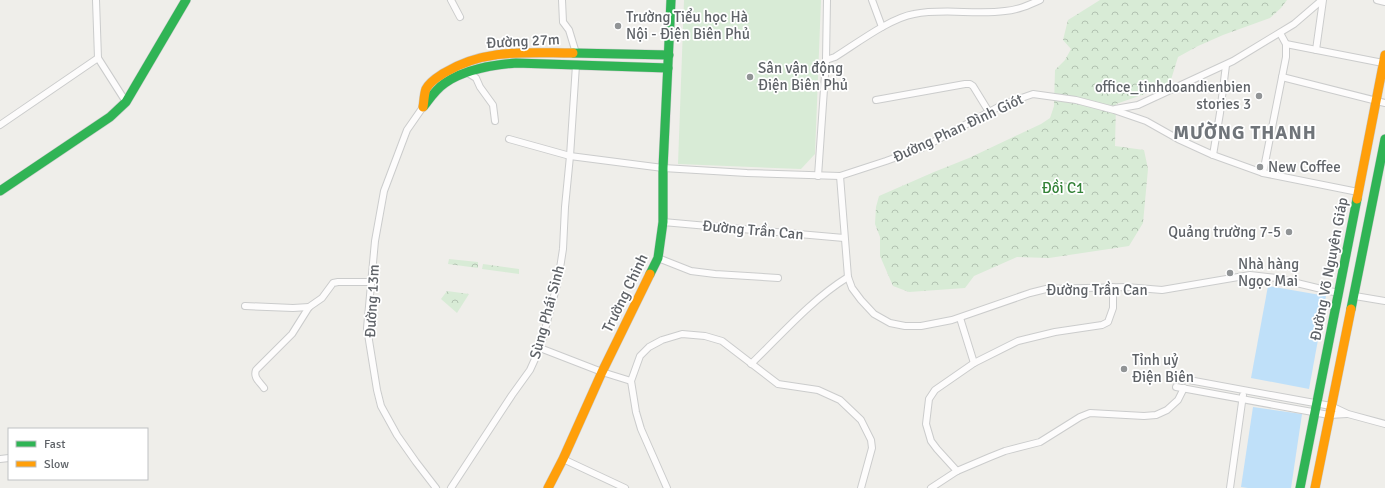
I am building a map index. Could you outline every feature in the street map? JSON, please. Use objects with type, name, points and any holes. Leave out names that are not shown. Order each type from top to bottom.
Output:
[{"type":"main road","points":[[0,191],[110,117],[126,102],[186,0]]},
{"type":"main road","name":"Trường Chinh","points":[[548,488],[563,459],[602,372],[658,258],[662,222],[671,0]]},
{"type":"main road","name":"Đường 27m","points":[[423,107],[426,89],[433,80],[456,66],[473,59],[508,53],[576,53],[669,56]]},
{"type":"main road","points":[[576,53],[576,65]]},
{"type":"main road","points":[[614,54],[614,66]]},
{"type":"main road","name":"Đường Võ Nguyên Giáp","points":[[1300,488],[1358,192],[1381,102],[1384,61]]},
{"type":"main road","name":"Đường 27m","points":[[423,107],[445,84],[487,66],[510,64],[668,68]]},
{"type":"main road","name":"Đường Võ Nguyên Giáp","points":[[1316,488],[1330,411],[1355,296],[1385,139]]},
{"type":"main road","points":[[1338,293],[1355,296]]},
{"type":"street","points":[[96,0],[98,58],[126,102]]},
{"type":"street","points":[[452,0],[460,17]]},
{"type":"street","points":[[562,0],[563,22],[569,30],[576,53]]},
{"type":"street","points":[[818,176],[826,60],[827,0]]},
{"type":"street","points":[[872,0],[882,27]]},
{"type":"street","points":[[826,60],[834,58],[882,27],[901,17],[933,12],[1006,11],[1026,7],[1040,0]]},
{"type":"street","points":[[1114,110],[1138,105],[1226,64],[1294,24],[1323,0]]},
{"type":"street","points":[[1316,50],[1323,0]]},
{"type":"street","points":[[1377,0],[1385,2]]},
{"type":"street","points":[[1263,173],[1286,57],[1286,44],[1280,33]]},
{"type":"street","points":[[1286,44],[1384,61]]},
{"type":"street","points":[[0,125],[98,58]]},
{"type":"street","points":[[1213,155],[1226,64]]},
{"type":"street","name":"Sùng Phái Sinh","points":[[451,488],[530,370],[540,348],[558,280],[563,249],[564,206],[570,156],[576,65]]},
{"type":"street","points":[[468,73],[476,78],[480,87],[493,105],[495,121]]},
{"type":"street","points":[[1282,77],[1381,102]]},
{"type":"street","points":[[876,100],[970,84],[973,86],[989,112]]},
{"type":"street","name":"Đường Phan Đình Giót","points":[[509,139],[570,156],[663,168],[840,176],[922,148],[1004,104],[1033,94],[1076,100],[1114,110],[1146,121],[1178,139],[1213,155],[1263,173],[1358,192]]},
{"type":"street","name":"Đường 13m","points":[[423,107],[407,130],[384,191],[375,241],[368,328],[377,390],[381,406],[397,435],[436,488]]},
{"type":"street","name":"Đường Trần Can","points":[[840,176],[848,277],[852,288],[860,300],[874,314],[890,323],[905,326],[921,326],[960,318],[1030,293],[1046,289],[1112,287],[1162,290],[1250,275],[1276,278],[1338,293]]},
{"type":"street","name":"Đường Trần Can","points":[[662,222],[844,238]]},
{"type":"street","points":[[658,258],[691,271],[778,278]]},
{"type":"street","points":[[751,364],[798,317],[827,292],[848,277]]},
{"type":"street","points":[[264,388],[254,374],[256,370],[292,334],[309,307],[322,298],[335,282],[372,282]]},
{"type":"street","points":[[957,471],[937,449],[932,441],[926,424],[929,399],[935,390],[974,363],[1018,341],[1055,332],[1102,325],[1108,322],[1113,308],[1112,287]]},
{"type":"street","points":[[1355,296],[1385,301]]},
{"type":"street","points":[[245,306],[293,308],[309,307]]},
{"type":"street","points":[[960,318],[974,363]]},
{"type":"street","points":[[667,488],[640,429],[631,381],[640,356],[649,347],[662,340],[682,334],[704,336],[722,341],[778,384],[818,390],[840,400],[861,420],[871,440],[872,448],[861,488]]},
{"type":"street","points":[[540,348],[602,372],[631,381]]},
{"type":"street","points":[[1178,378],[1244,390],[1385,424]]},
{"type":"street","points":[[1176,387],[1330,411]]},
{"type":"street","points":[[931,488],[957,471],[1005,451],[1040,442],[1080,417],[1090,413],[1144,416],[1156,415],[1167,410],[1178,400],[1184,388]]},
{"type":"street","points":[[1230,488],[1244,390]]},
{"type":"street","points":[[563,459],[625,488]]},
{"type":"green space","name":"Sân vận động Điện Biên Phủ","points":[[684,0],[821,0],[815,154],[801,169],[678,164]]},
{"type":"green space","name":"Đồi C1","points":[[1100,0],[1287,0],[1270,18],[1223,35],[1178,57],[1170,83],[1153,91],[1116,104],[1115,146],[1144,150],[1148,169],[1143,223],[1129,246],[1049,258],[1017,257],[974,276],[965,288],[909,292],[893,286],[880,256],[880,237],[875,224],[876,207],[879,196],[969,158],[1041,124],[1050,118],[1054,106],[1055,70],[1065,60],[1071,49],[1063,40],[1068,20]]},
{"type":"green space","points":[[449,259],[478,262],[478,268],[448,264]]},
{"type":"green space","points":[[483,264],[519,269],[519,274],[482,269]]},
{"type":"green space","points":[[447,291],[469,294],[457,313],[441,299]]},
{"type":"water","points":[[1268,286],[1326,296],[1309,389],[1251,378]]},
{"type":"water","points":[[1253,407],[1302,414],[1291,488],[1241,487]]},
{"type":"traffic: fast","points":[[0,191],[110,117],[126,102],[186,0]]},
{"type":"traffic: fast","points":[[650,274],[658,258],[663,222],[663,168],[671,0]]},
{"type":"traffic: fast","points":[[573,53],[669,55]]},
{"type":"traffic: fast","points":[[424,106],[439,88],[453,78],[479,68],[498,65],[516,63],[668,68]]},
{"type":"traffic: fast","points":[[1351,309],[1385,139]]},
{"type":"traffic: fast","points":[[1300,488],[1357,199]]},
{"type":"traffic: slow","points":[[423,107],[426,89],[432,81],[459,65],[475,59],[523,53],[573,53]]},
{"type":"traffic: slow","points":[[1357,199],[1385,55]]},
{"type":"traffic: slow","points":[[548,488],[650,274]]},
{"type":"traffic: slow","points":[[1315,488],[1351,309]]},
{"type":"place","name":"Trường Tiểu học Hà Nội - Điện Biên Phủ","points":[[618,26]]},
{"type":"place","name":"Sân vận động Điện Biên Phủ","points":[[750,77]]},
{"type":"place","name":"office_tinhdoandienbien stories 3","points":[[1259,96]]},
{"type":"place","name":"New Coffee","points":[[1260,167]]},
{"type":"place","name":"Quảng trường 7-5","points":[[1289,232]]},
{"type":"place","name":"Nhà hàng Ngọc Mai","points":[[1230,273]]},
{"type":"place","name":"Tỉnh uỷ Điện Biên","points":[[1124,369]]},
{"type":"district","name":"MƯỜNG THANH","points":[[1245,132]]}]
